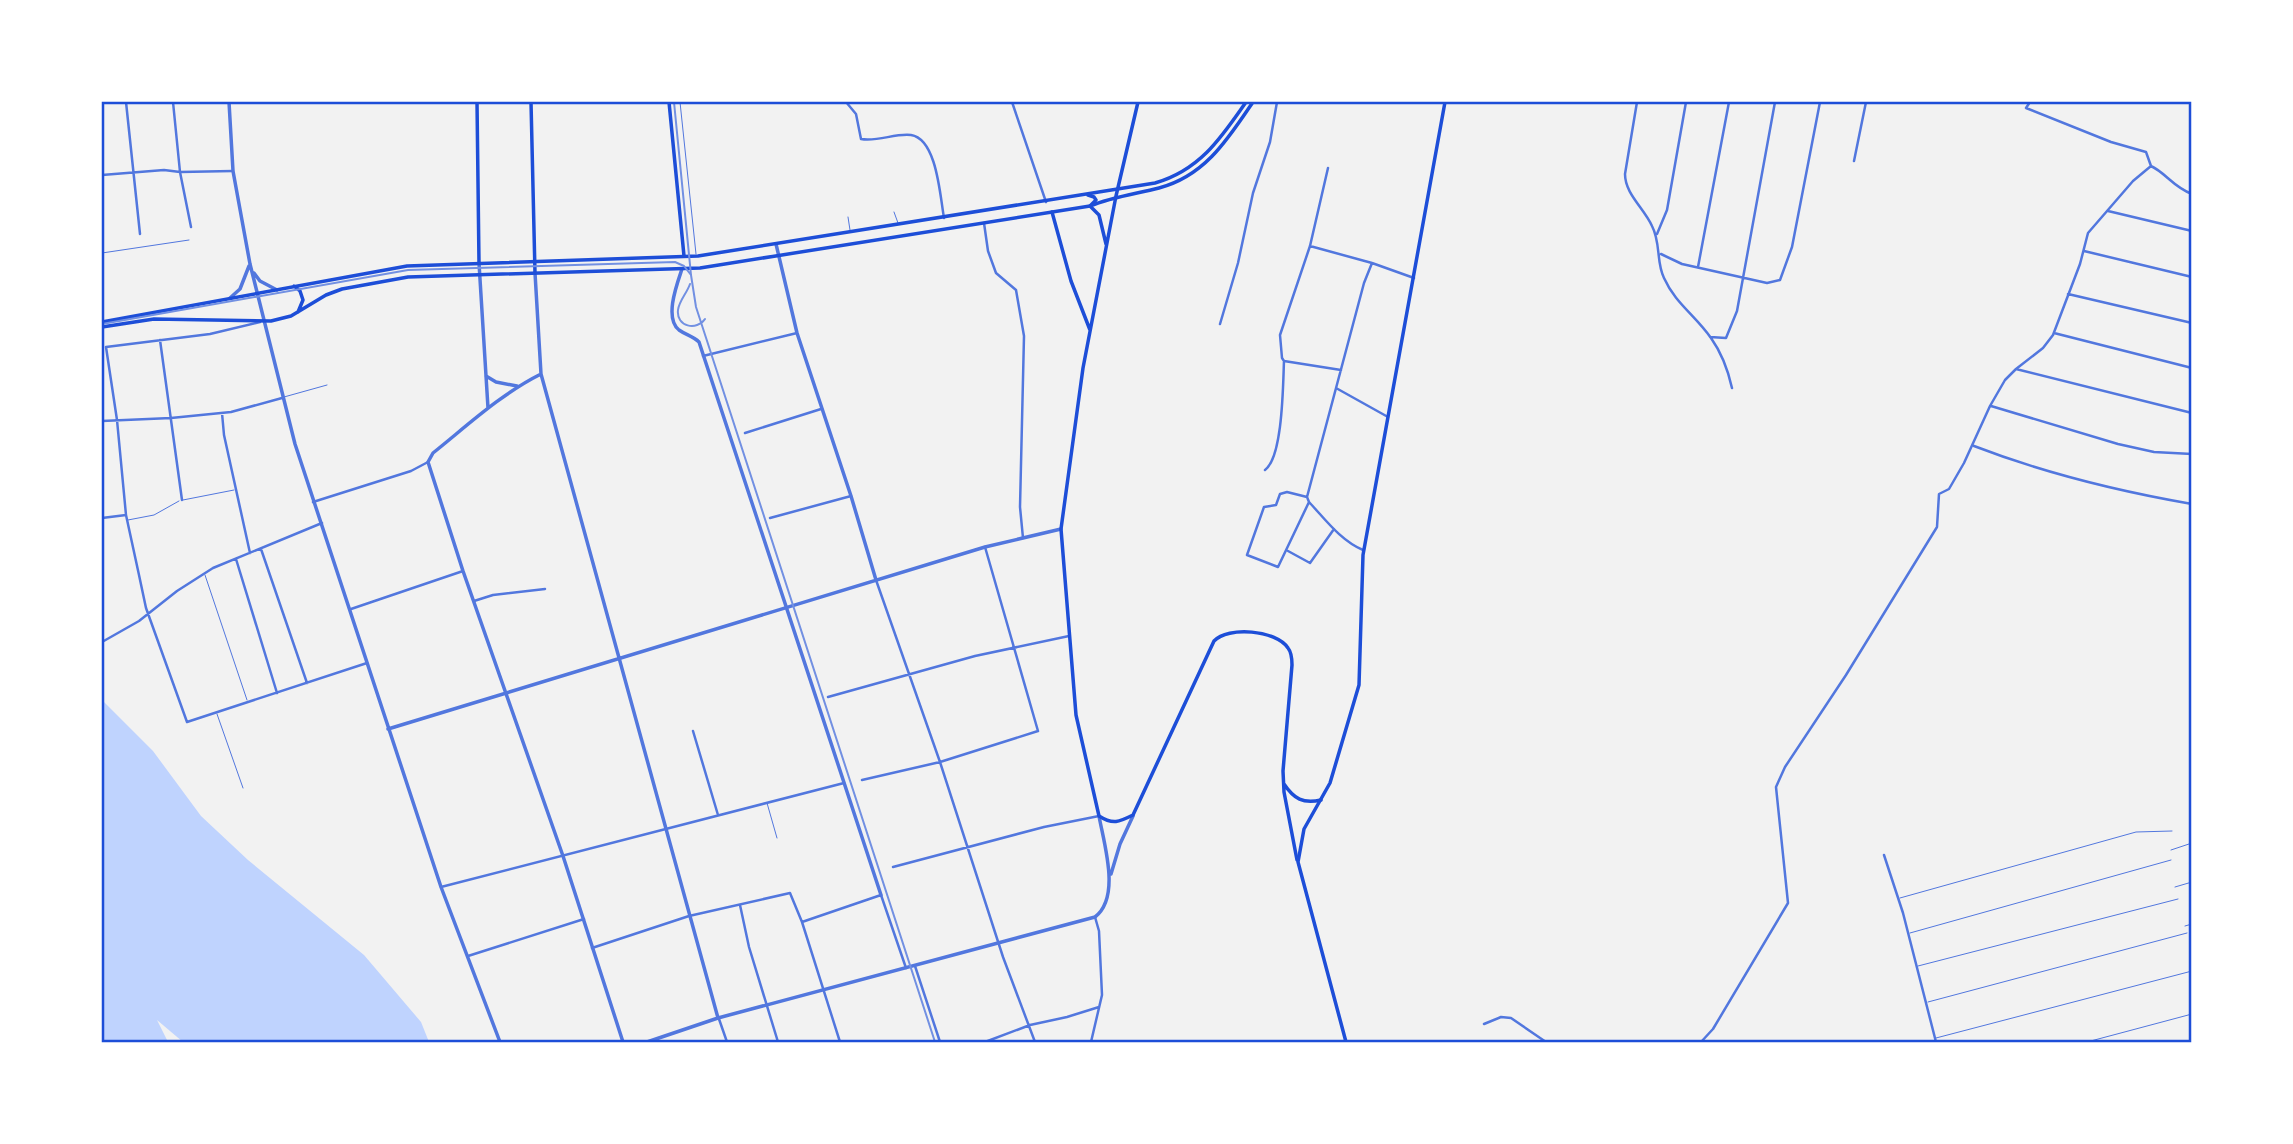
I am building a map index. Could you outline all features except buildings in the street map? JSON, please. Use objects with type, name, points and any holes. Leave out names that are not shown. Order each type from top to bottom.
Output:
[{"type":"main road","points":[[477,102],[479,263]]},
{"type":"main road","points":[[531,102],[535,273]]},
{"type":"main road","points":[[669,102],[684,257]]},
{"type":"main road","points":[[1138,102],[1116,196],[1090,330],[1060,529],[1076,715],[1099,817],[1114,823],[1133,816],[1214,641],[1223,633],[1235,632],[1267,635],[1281,641],[1290,652],[1292,665],[1284,750],[1284,783],[1298,862],[1346,1042]]},
{"type":"main road","points":[[102,327],[257,293],[407,266],[696,256],[1118,190],[1165,180],[1198,163],[1215,146],[1246,102]]},
{"type":"main road","points":[[102,322],[154,319],[282,319],[326,295],[352,287],[408,277],[682,269],[1090,206],[1116,196],[1156,189],[1189,176],[1219,150],[1253,102]]},
{"type":"main road","points":[[1298,862],[1304,829],[1323,799],[1338,759],[1359,685],[1363,550],[1446,102]]},
{"type":"main road","points":[[1088,195],[1096,200],[1090,206]]},
{"type":"main road","points":[[1090,206],[1099,215],[1106,246]]},
{"type":"main road","points":[[1052,212],[1071,281],[1090,330]]},
{"type":"main road","points":[[294,286],[300,291],[303,300],[297,313]]},
{"type":"main road","points":[[1284,783],[1297,799],[1311,802],[1323,799]]},
{"type":"street","points":[[102,102],[133,102]]},
{"type":"street","points":[[126,102],[140,234]]},
{"type":"street","points":[[173,102],[180,172],[191,227]]},
{"type":"street","points":[[229,102],[233,171],[250,264],[282,398],[313,502],[441,887],[500,1042]]},
{"type":"street","points":[[846,102],[856,114],[862,139],[910,135],[924,143],[932,155],[944,218]]},
{"type":"street","points":[[1012,102],[1046,202]]},
{"type":"street","points":[[1220,324],[1238,263],[1260,168],[1270,142],[1277,102]]},
{"type":"street","points":[[1637,102],[1625,174],[1628,188],[1657,235],[1661,273],[1669,289],[1710,337],[1725,364],[1732,388]]},
{"type":"street","points":[[1657,235],[1667,209],[1686,102]]},
{"type":"street","points":[[1698,267],[1730,102]]},
{"type":"street","points":[[1710,337],[1724,338],[1730,333],[1737,311],[1775,102]]},
{"type":"street","points":[[1660,253],[1675,262],[1775,283],[1783,276],[1793,247],[1820,102]]},
{"type":"street","points":[[1854,161],[1866,102]]},
{"type":"street","points":[[2030,102],[2026,108],[2111,142],[2146,152],[2151,166],[2175,187],[2192,194]]},
{"type":"street","points":[[1701,1042],[1713,1029],[1788,903],[1776,787],[1785,767],[1846,675],[1937,527],[1939,494],[1949,489],[2005,380],[2043,348],[2054,333],[2088,233],[2133,181],[2151,166]]},
{"type":"street","points":[[1265,470],[1272,462],[1284,392],[1284,361],[1280,351],[1280,335],[1310,246],[1328,168]]},
{"type":"street","points":[[102,175],[164,170],[233,171]]},
{"type":"street","points":[[2108,211],[2192,231]]},
{"type":"street","points":[[984,223],[992,263],[999,277],[1016,290],[1024,329],[1020,507],[1023,538]]},
{"type":"street","points":[[776,244],[797,333],[876,580],[940,762],[998,942],[1035,1042]]},
{"type":"street","points":[[1310,246],[1372,262],[1414,278]]},
{"type":"street","points":[[2084,251],[2192,277]]},
{"type":"street","points":[[1363,550],[1349,543],[1334,529],[1308,502],[1307,497],[1364,283],[1372,262]]},
{"type":"street","points":[[479,263],[488,408]]},
{"type":"street","points":[[250,264],[260,281],[277,290]]},
{"type":"street","points":[[228,299],[240,289],[250,264]]},
{"type":"street","points":[[682,269],[673,307],[673,323],[682,332],[697,339],[906,969]]},
{"type":"street","points":[[535,273],[541,374],[668,828],[718,1018],[727,1042]]},
{"type":"street","points":[[2068,294],[2192,323]]},
{"type":"street","points":[[263,321],[220,332],[106,347],[117,420],[126,515],[148,613],[187,723],[367,663]]},
{"type":"street","points":[[703,356],[797,333]]},
{"type":"street","points":[[2054,333],[2192,368]]},
{"type":"street","points":[[160,340],[182,500]]},
{"type":"street","points":[[1284,361],[1341,370]]},
{"type":"street","points":[[2016,369],[2192,413]]},
{"type":"street","points":[[313,502],[411,471],[428,462],[433,453],[488,408],[517,386],[541,374]]},
{"type":"street","points":[[486,376],[496,382],[517,386]]},
{"type":"street","points":[[1336,388],[1388,417]]},
{"type":"street","points":[[102,421],[222,413],[282,398]]},
{"type":"street","points":[[1990,406],[2118,444],[2154,452],[2192,454]]},
{"type":"street","points":[[744,432],[821,409]]},
{"type":"street","points":[[222,413],[224,435],[250,554]]},
{"type":"street","points":[[1973,446],[2101,486],[2192,504]]},
{"type":"street","points":[[428,462],[463,571],[563,856],[623,1042]]},
{"type":"street","points":[[1307,497],[1287,492],[1280,494],[1276,505],[1264,507],[1247,555],[1278,566],[1308,502]]},
{"type":"street","points":[[770,518],[851,496]]},
{"type":"street","points":[[102,517],[126,515]]},
{"type":"street","points":[[102,642],[139,621],[205,573],[322,523]]},
{"type":"street","points":[[388,729],[985,547],[1060,529]]},
{"type":"street","points":[[1287,550],[1310,563],[1334,529]]},
{"type":"street","points":[[862,780],[940,762],[1038,731],[985,547]]},
{"type":"street","points":[[261,549],[307,683]]},
{"type":"street","points":[[236,558],[277,693]]},
{"type":"street","points":[[350,610],[463,571]]},
{"type":"street","points":[[474,601],[493,595],[545,589]]},
{"type":"street","points":[[828,697],[1013,647],[1069,636]]},
{"type":"street","points":[[693,731],[719,815]]},
{"type":"street","points":[[441,887],[844,783]]},
{"type":"street","points":[[647,1042],[767,1004],[1095,917],[1103,907],[1120,844],[1133,816]]},
{"type":"street","points":[[893,867],[1044,827],[1099,817],[1110,876]]},
{"type":"street","points":[[1884,855],[1908,934],[1935,1040]]},
{"type":"street","points":[[592,947],[690,916],[790,893],[802,922],[839,1042]]},
{"type":"street","points":[[802,922],[881,895]]},
{"type":"street","points":[[740,905],[749,947],[778,1042]]},
{"type":"street","points":[[1091,1042],[1102,995],[1099,938],[1095,917]]},
{"type":"street","points":[[468,956],[584,919]]},
{"type":"street","points":[[915,966],[940,1042]]},
{"type":"street","points":[[985,1042],[1101,1005]]},
{"type":"street","points":[[1484,1024],[1501,1017],[1511,1017],[1546,1042]]},
{"type":"lane","points":[[680,102],[696,256]]},
{"type":"lane","points":[[894,212],[899,225]]},
{"type":"lane","points":[[848,217],[850,232]]},
{"type":"lane","points":[[102,253],[190,240]]},
{"type":"lane","points":[[682,269],[684,257]]},
{"type":"lane","points":[[282,398],[327,386]]},
{"type":"lane","points":[[127,520],[154,515],[182,500],[236,489]]},
{"type":"lane","points":[[205,573],[248,703]]},
{"type":"lane","points":[[216,713],[243,788]]},
{"type":"lane","points":[[766,802],[777,838]]},
{"type":"lane","points":[[1898,898],[2136,832],[2172,831]]},
{"type":"lane","points":[[2171,850],[2192,843]]},
{"type":"lane","points":[[1908,934],[2171,860]]},
{"type":"lane","points":[[2175,887],[2192,882]]},
{"type":"lane","points":[[1916,967],[2178,898]]},
{"type":"lane","points":[[2185,926],[2192,924]]},
{"type":"lane","points":[[1926,1003],[2188,933]]},
{"type":"lane","points":[[1935,1040],[2192,971]]},
{"type":"lane","points":[[2087,1042],[2192,1014]]},
{"type":"water","points":[[102,700],[153,751],[201,816],[248,860],[364,955],[421,1022],[429,1042],[183,1042],[157,1020],[168,1042],[102,1042]]},
{"type":"tram line","points":[[674,102],[696,307],[935,1042]]},
{"type":"tram line","points":[[102,324],[408,270],[675,262],[684,266],[691,275]]},
{"type":"tram line","points":[[690,284],[680,303],[678,316],[684,323],[692,326],[705,319]]}]
